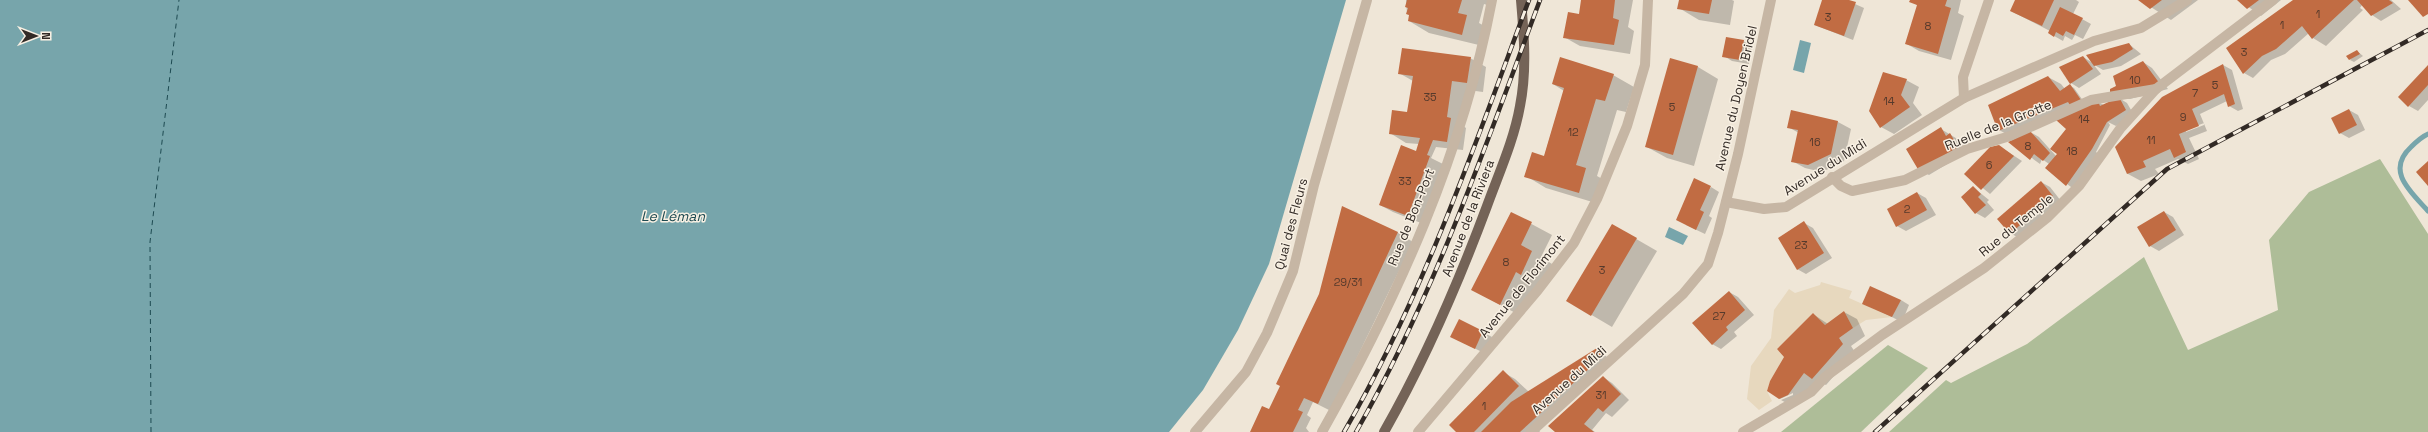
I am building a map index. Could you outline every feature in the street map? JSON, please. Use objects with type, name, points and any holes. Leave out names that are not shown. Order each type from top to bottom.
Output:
[{"type":"main road","name":"Avenue de la Riviera","points":[[1384,432],[1418,368],[1456,286],[1511,143],[1520,106],[1524,66],[1521,0]]},
{"type":"street","name":"Quai des Fleurs","points":[[1195,432],[1246,372],[1267,333],[1293,271],[1314,185],[1367,0]]},
{"type":"street","name":"Rue de Bon-Port","points":[[1322,432],[1377,328],[1413,251],[1465,114],[1485,37],[1492,0]]},
{"type":"street","name":"Avenue de Florimont","points":[[1418,432],[1538,290],[1574,243],[1598,199],[1627,126],[1645,65],[1648,0]]},
{"type":"street","name":"Avenue du Doyen Bridel","points":[[1726,202],[1771,0]]},
{"type":"street","points":[[1964,98],[1963,76],[1989,0]]},
{"type":"street","name":"Avenue du Midi","points":[[1531,432],[1699,277],[1711,257],[1726,202],[1764,209],[1786,207],[1832,177],[1964,98],[2094,41],[2141,28],[2187,0]]},
{"type":"street","name":"Rue du Temple","points":[[1742,432],[1811,392],[1825,377],[1870,344],[1984,268],[2048,217],[2079,186],[2120,130],[2156,89],[2273,0]]},
{"type":"street","name":"Ruelle de la Grotte","points":[[1832,177],[1841,186],[1852,191],[1905,180],[1967,149],[2010,136],[2091,100],[2156,89]]},
{"type":"green space","points":[[2380,159],[2428,234],[2428,432],[1889,432],[1946,380],[1951,383],[2027,344],[2144,257],[2188,350],[2278,310],[2269,240],[2309,192]]},
{"type":"green space","points":[[1888,345],[1928,368],[1861,432],[1781,432]]},
{"type":"shaded area","points":[[1821,282],[1852,291],[1849,298],[1892,317],[1866,320],[1853,328],[1844,311],[1825,325],[1813,313],[1777,349],[1784,357],[1770,381],[1767,391],[1772,401],[1759,410],[1747,399],[1751,366],[1771,338],[1774,310],[1789,289],[1795,293],[1820,285]]},
{"type":"water","name":"Le Léman","points":[[0,0],[1346,0],[1269,264],[1238,330],[1203,390],[1169,432],[0,432]]},
{"type":"water","points":[[1800,40],[1811,43],[1804,73],[1793,70]]},
{"type":"water","points":[[1669,227],[1688,236],[1683,245],[1665,237]]},
{"type":"building","points":[[1407,0],[1462,0],[1458,13],[1467,15],[1462,35],[1408,21],[1409,15],[1406,14],[1408,8],[1405,7]]},
{"type":"building","points":[[1581,0],[1615,0],[1613,18],[1619,20],[1614,45],[1563,38],[1568,12],[1579,14]]},
{"type":"building","points":[[1679,0],[1712,0],[1709,14],[1677,9]]},
{"type":"building","points":[[1822,0],[1849,0],[1856,2],[1844,36],[1814,25]]},
{"type":"building","points":[[1910,0],[1947,0],[1945,6],[1951,8],[1938,54],[1905,44],[1917,5],[1909,2]]},
{"type":"building","points":[[2015,0],[2054,0],[2042,26],[2010,11]]},
{"type":"building","points":[[2138,0],[2162,0],[2150,9]]},
{"type":"building","points":[[2237,0],[2259,0],[2247,9]]},
{"type":"building","points":[[2293,0],[2354,0],[2312,39],[2302,26],[2276,49],[2262,56],[2243,74],[2226,48]]},
{"type":"building","points":[[2357,0],[2389,0],[2393,3],[2371,16]]},
{"type":"building","points":[[2408,0],[2428,0],[2428,14],[2423,17]]},
{"type":"building","points":[[2060,7],[2083,18],[2074,35],[2066,31],[2063,36],[2056,32],[2054,37],[2048,33]]},
{"type":"building","points":[[1726,37],[1744,40],[1740,60],[1722,57]]},
{"type":"building","points":[[2129,43],[2133,49],[2112,62],[2094,66],[2086,55]]},
{"type":"building","points":[[1402,48],[1471,57],[1467,83],[1452,81],[1447,117],[1451,118],[1447,142],[1433,140],[1427,155],[1430,156],[1408,216],[1379,205],[1401,145],[1416,151],[1420,138],[1389,134],[1392,110],[1407,112],[1413,76],[1398,74]]},
{"type":"building","points":[[2357,50],[2360,54],[2349,60],[2346,56]]},
{"type":"building","points":[[2083,56],[2093,69],[2070,84],[2059,67]]},
{"type":"building","points":[[1560,57],[1614,74],[1605,101],[1596,99],[1576,165],[1586,168],[1579,193],[1524,177],[1532,152],[1544,156],[1564,88],[1552,84]]},
{"type":"building","points":[[1670,58],[1698,66],[1673,155],[1645,147]]},
{"type":"building","points":[[2143,61],[2160,84],[2110,94],[2110,89],[2116,86],[2113,76]]},
{"type":"building","points":[[2223,64],[2235,104],[2228,107],[2224,94],[2192,109],[2199,126],[2179,134],[2186,152],[2174,158],[2170,149],[2143,161],[2146,167],[2127,174],[2115,147],[2162,97]]},
{"type":"building","points":[[2428,65],[2428,85],[2408,107],[2398,97]]},
{"type":"building","points":[[1883,72],[1907,79],[1901,95],[1910,107],[1880,128],[1869,111]]},
{"type":"building","points":[[2048,76],[2060,91],[2070,84],[2081,100],[2070,105],[2068,102],[1998,131],[1988,105]]},
{"type":"building","points":[[2119,97],[2126,110],[2107,122],[2092,149],[2066,186],[2045,168],[2057,154],[2050,149],[2066,129],[2056,120],[2098,101],[2100,106]]},
{"type":"building","points":[[2349,109],[2357,125],[2339,134],[2331,118]]},
{"type":"building","points":[[1791,110],[1838,121],[1831,154],[1808,165],[1791,162],[1798,130],[1787,128]]},
{"type":"building","points":[[1941,127],[1946,136],[1950,133],[1958,147],[1919,171],[1906,149]]},
{"type":"building","points":[[2030,131],[2050,153],[2043,161],[2034,154],[2030,160],[2008,142]]},
{"type":"building","points":[[1999,145],[2014,156],[1981,190],[1964,174],[1990,147]]},
{"type":"building","points":[[2428,161],[2428,186],[2416,172]]},
{"type":"building","points":[[1694,178],[1711,186],[1700,210],[1704,212],[1696,230],[1676,220]]},
{"type":"building","points":[[2041,181],[2053,196],[2010,234],[1997,219]]},
{"type":"building","points":[[1973,186],[1981,194],[1978,197],[1986,205],[1975,214],[1961,197]]},
{"type":"building","points":[[1917,192],[1927,210],[1896,227],[1887,209]]},
{"type":"building","points":[[1342,206],[1398,232],[1318,404],[1304,398],[1298,410],[1303,412],[1293,432],[1250,432],[1262,406],[1269,409],[1280,386],[1276,384],[1319,294]]},
{"type":"building","points":[[2164,211],[2176,230],[2149,247],[2137,227]]},
{"type":"building","points":[[1511,212],[1532,222],[1521,245],[1532,251],[1521,275],[1516,272],[1500,305],[1471,290]]},
{"type":"building","points":[[1804,221],[1824,253],[1797,270],[1778,238]]},
{"type":"building","points":[[1612,224],[1637,238],[1591,316],[1566,301]]},
{"type":"building","points":[[1870,286],[1901,300],[1892,317],[1862,304]]},
{"type":"building","points":[[1729,291],[1745,310],[1726,327],[1728,330],[1712,345],[1692,323]]},
{"type":"building","points":[[1844,311],[1853,328],[1839,338],[1843,344],[1812,379],[1804,373],[1788,395],[1779,399],[1767,391],[1770,381],[1784,357],[1777,349],[1813,313],[1825,325]]},
{"type":"building","points":[[1459,319],[1483,331],[1475,349],[1450,337]]},
{"type":"building","points":[[1597,348],[1604,355],[1520,432],[1481,432],[1511,402]]},
{"type":"building","points":[[1503,370],[1519,386],[1474,432],[1456,432],[1449,425]]},
{"type":"building","points":[[1603,376],[1621,394],[1603,412],[1598,408],[1584,424],[1594,432],[1555,432],[1548,426]]},
{"type":"waterway","points":[[2428,134],[2411,147],[2400,164],[2400,173],[2403,181],[2408,189],[2428,211]]},
{"type":"ferry route","points":[[151,432],[150,242],[179,0]]},
{"type":"railway","points":[[1344,432],[1372,380],[1423,274],[1446,220],[1529,0]]},
{"type":"railway","points":[[1356,432],[1410,328],[1434,274],[1457,220],[1540,0]]},
{"type":"railway","points":[[1875,432],[2167,169],[2428,30]]}]
